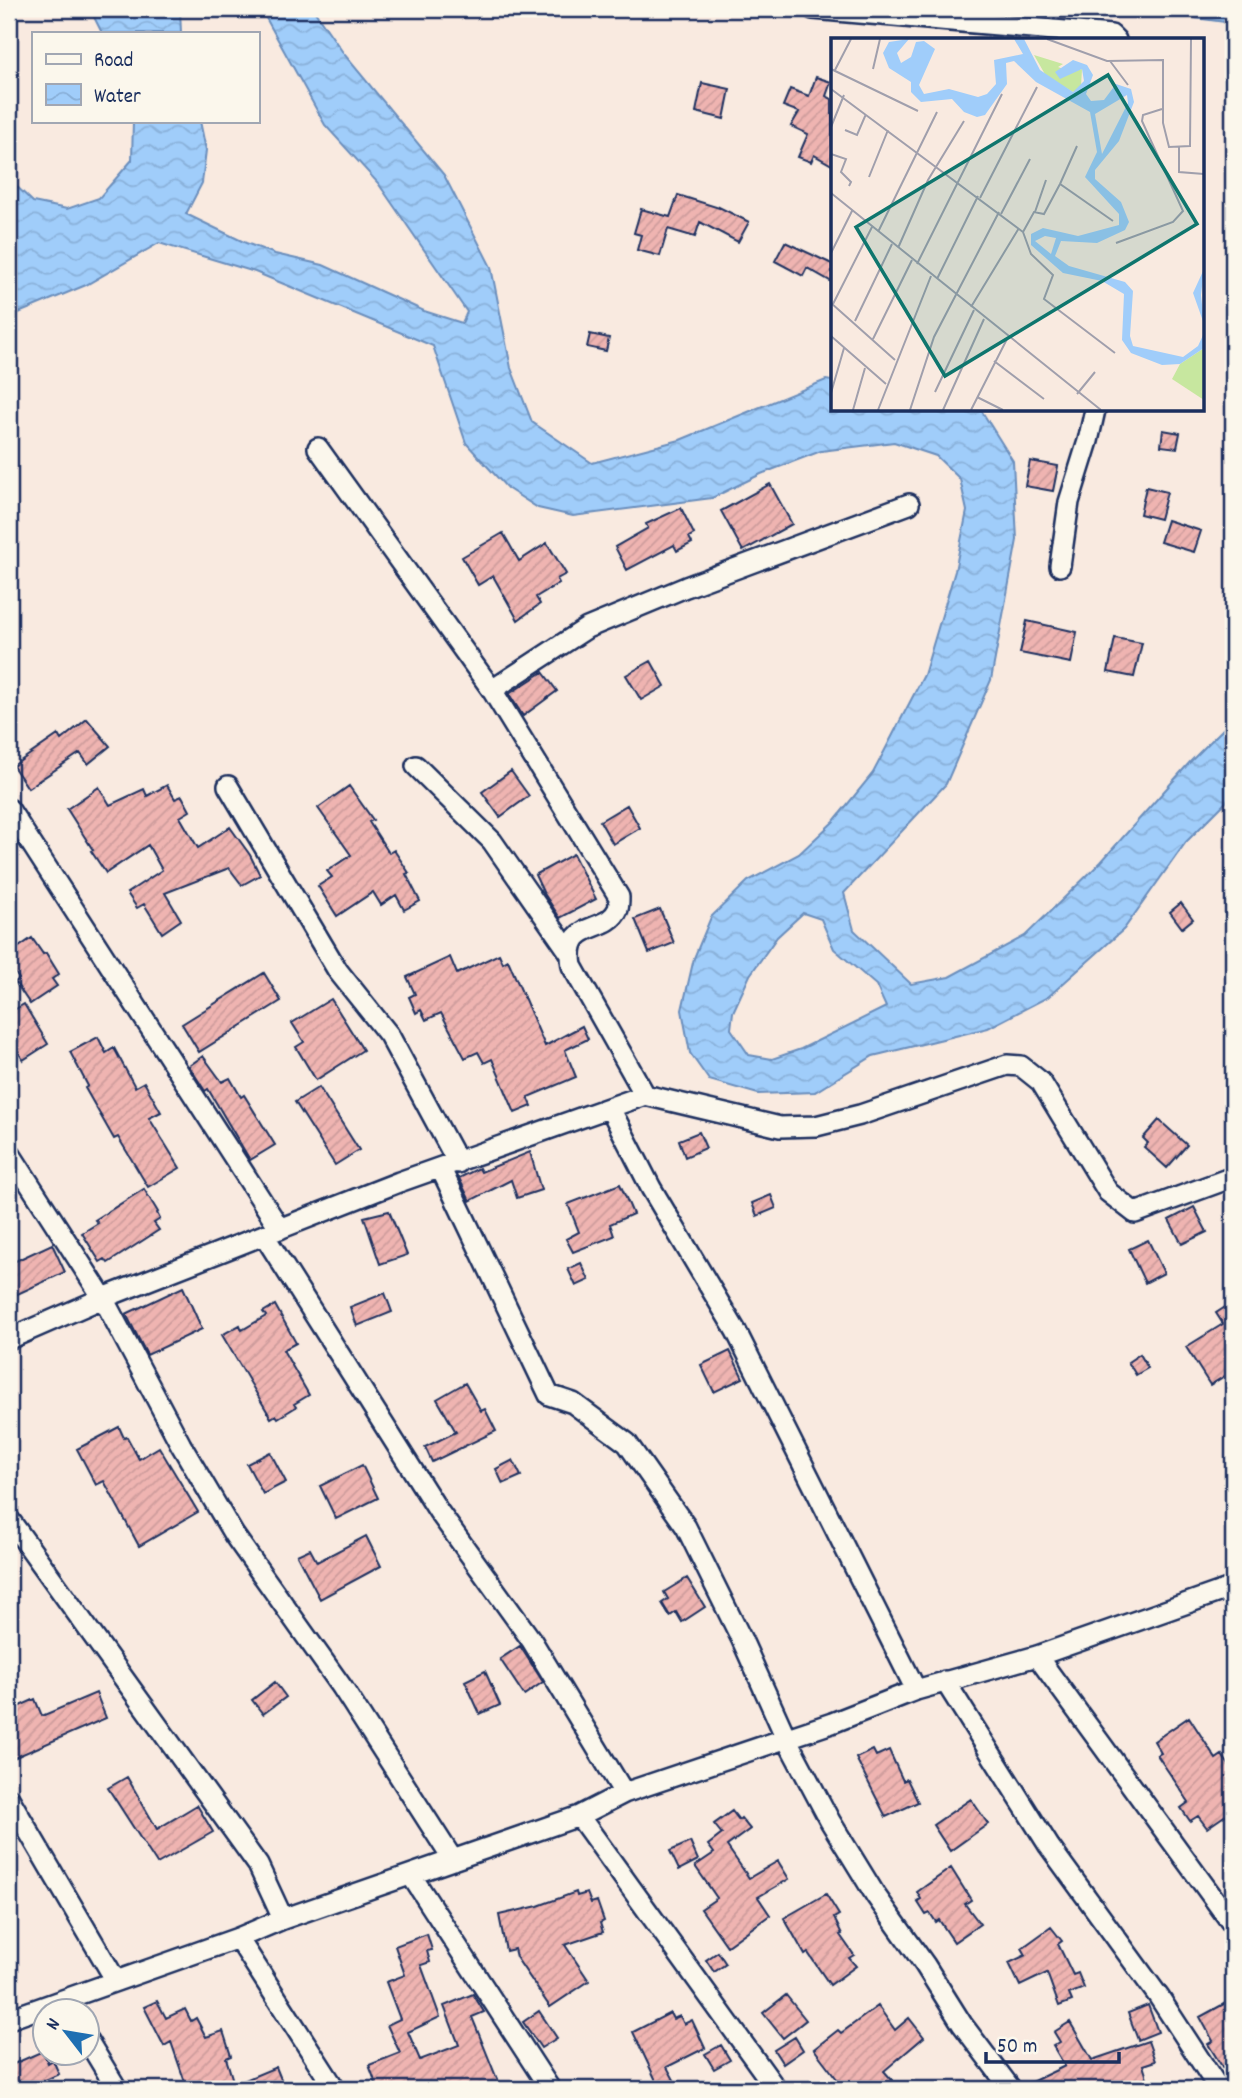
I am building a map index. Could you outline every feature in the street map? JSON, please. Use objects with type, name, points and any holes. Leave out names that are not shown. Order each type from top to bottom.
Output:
[{"type":"street","points":[[813,9],[1111,35],[1114,38]]},
{"type":"street","points":[[1060,566],[1069,502],[1095,411]]},
{"type":"street","points":[[318,448],[492,690],[619,898],[618,910],[609,919],[586,930],[574,940],[570,953],[572,966],[645,1096]]},
{"type":"street","points":[[492,690],[587,628],[909,503]]},
{"type":"street","points":[[416,766],[492,841],[570,953]]},
{"type":"street","points":[[228,786],[338,971],[389,1035],[550,1395],[573,1403],[627,1443],[687,1527],[786,1738],[830,1821],[876,1896],[925,1965],[962,2024],[1011,2089]]},
{"type":"street","points":[[9,809],[272,1232],[439,1512],[532,1641],[624,1793]]},
{"type":"street","points":[[9,1339],[103,1298],[399,1182],[645,1096],[780,1127],[816,1126],[860,1115],[1007,1065],[1021,1066],[1041,1082],[1108,1192],[1135,1213],[1233,1177]]},
{"type":"street","points":[[610,1108],[651,1188],[736,1331],[916,1689]]},
{"type":"street","points":[[9,1152],[103,1298],[181,1446],[234,1535],[342,1687],[453,1860]]},
{"type":"street","points":[[9,1519],[258,1865],[283,1919]]},
{"type":"street","points":[[85,1996],[116,1981],[238,1938],[283,1919],[579,1816],[624,1793],[786,1738],[916,1689],[1037,1656],[1233,1587]]},
{"type":"street","points":[[1037,1656],[1233,1925]]},
{"type":"street","points":[[945,1681],[1049,1846],[1159,1997],[1219,2089]]},
{"type":"street","points":[[9,1798],[116,1981]]},
{"type":"street","points":[[579,1816],[776,2089]]},
{"type":"street","points":[[411,1875],[550,2089]]},
{"type":"street","points":[[238,1938],[335,2089]]},
{"type":"street","points":[[9,2019],[32,2013]]},
{"type":"street","points":[[102,2064],[117,2089]]},
{"type":"path","points":[[1172,9],[1173,17]]},
{"type":"water","points":[[90,9],[180,9],[181,32],[102,32]]},
{"type":"water","points":[[261,9],[313,9],[344,54],[444,175],[491,267],[511,368],[532,422],[592,463],[680,440],[826,380],[831,381],[831,411],[982,411],[1013,461],[1017,540],[991,680],[946,784],[844,893],[854,930],[911,984],[949,977],[1025,936],[1101,862],[1190,762],[1233,719],[1233,795],[1186,842],[1124,929],[1048,997],[988,1028],[873,1056],[815,1092],[758,1094],[709,1080],[690,1053],[682,1010],[694,958],[711,917],[748,881],[799,854],[834,821],[873,773],[924,675],[955,571],[967,511],[960,479],[936,456],[894,442],[821,451],[761,474],[712,498],[573,516],[538,508],[507,488],[466,443],[433,346],[255,272],[159,243],[86,285],[9,317],[9,179],[33,202],[67,209],[99,198],[132,160],[133,122],[200,122],[206,150],[202,183],[186,214],[246,243],[275,254],[323,265],[424,311],[462,323],[467,312],[378,183],[325,125]],"holes":[[[803,913],[821,919],[834,949],[876,985],[886,1007],[801,1049],[772,1059],[749,1055],[731,1029],[733,1012],[750,975],[777,937]]]},
{"type":"water","points":[[1195,9],[1233,9],[1233,23],[1196,18]]},
{"type":"building","points":[[816,77],[831,82],[826,96],[831,98],[831,164],[814,155],[811,162],[798,157],[808,134],[791,126],[799,112],[783,106],[790,89],[809,96]]},
{"type":"building","points":[[702,83],[730,89],[724,119],[696,112]]},
{"type":"building","points":[[678,195],[719,207],[749,222],[738,242],[700,222],[695,237],[668,229],[660,256],[637,250],[641,235],[634,233],[641,209],[670,217]]},
{"type":"building","points":[[785,242],[831,264],[831,281],[807,268],[803,276],[775,261]]},
{"type":"building","points":[[590,334],[609,338],[606,351],[587,347]]},
{"type":"building","points":[[1163,430],[1180,433],[1177,448],[1161,446]]},
{"type":"building","points":[[1030,461],[1058,466],[1053,491],[1025,486]]},
{"type":"building","points":[[770,484],[792,524],[743,551],[721,511]]},
{"type":"building","points":[[1146,487],[1167,492],[1160,519],[1140,514]]},
{"type":"building","points":[[681,508],[694,534],[689,537],[692,543],[677,551],[674,545],[627,570],[615,547],[648,528],[646,524]]},
{"type":"building","points":[[1167,520],[1201,531],[1194,552],[1160,542]]},
{"type":"building","points":[[503,533],[519,561],[547,543],[566,574],[557,579],[559,583],[536,597],[540,604],[518,620],[493,576],[478,585],[462,557]]},
{"type":"building","points":[[1027,621],[1077,632],[1071,663],[1020,653]]},
{"type":"building","points":[[1115,638],[1142,643],[1134,677],[1108,672]]},
{"type":"building","points":[[651,661],[665,686],[641,700],[626,675]]},
{"type":"building","points":[[543,672],[557,691],[523,716],[509,694]]},
{"type":"building","points":[[87,719],[110,746],[88,764],[80,753],[28,788],[13,766],[58,735],[61,740]]},
{"type":"building","points":[[511,771],[529,796],[500,817],[482,792]]},
{"type":"building","points":[[167,785],[175,799],[182,796],[190,811],[180,817],[198,848],[230,827],[250,855],[260,875],[242,885],[229,868],[165,893],[181,920],[162,933],[144,904],[137,908],[127,893],[162,870],[148,845],[106,873],[67,809],[99,787],[110,805],[144,789],[147,796]]},
{"type":"building","points":[[349,786],[373,820],[369,822],[389,853],[394,850],[409,873],[406,874],[420,901],[404,910],[396,895],[381,905],[373,892],[337,916],[318,886],[332,877],[327,871],[351,855],[318,808]]},
{"type":"building","points":[[627,805],[640,828],[613,844],[600,821]]},
{"type":"building","points":[[573,854],[596,899],[560,918],[535,875]]},
{"type":"building","points":[[1181,903],[1193,919],[1182,928],[1170,912]]},
{"type":"building","points":[[660,909],[674,943],[649,953],[635,919]]},
{"type":"building","points":[[32,938],[43,954],[46,953],[59,974],[52,979],[57,986],[30,1004],[15,982],[19,979],[9,964],[9,954]]},
{"type":"building","points":[[499,954],[503,963],[508,960],[545,1046],[582,1026],[588,1039],[565,1050],[576,1077],[528,1097],[532,1106],[515,1113],[492,1059],[484,1063],[478,1052],[465,1058],[441,1013],[426,1020],[421,1010],[416,1013],[409,997],[415,994],[407,977],[450,957],[457,974]]},
{"type":"building","points":[[264,973],[281,1001],[199,1052],[182,1024]]},
{"type":"building","points":[[331,999],[363,1050],[316,1080],[296,1047],[304,1042],[292,1023]]},
{"type":"building","points":[[24,1004],[48,1044],[23,1060],[9,1036],[9,1013]]},
{"type":"building","points":[[98,1037],[106,1053],[114,1048],[135,1087],[144,1082],[161,1112],[149,1118],[180,1168],[148,1187],[118,1137],[114,1139],[85,1088],[88,1086],[70,1052]]},
{"type":"building","points":[[203,1056],[222,1082],[230,1078],[241,1097],[244,1095],[275,1145],[250,1160],[208,1089],[205,1091],[189,1066]]},
{"type":"building","points":[[319,1087],[359,1150],[335,1165],[295,1102]]},
{"type":"building","points":[[1159,1120],[1187,1145],[1167,1168],[1144,1147],[1148,1143],[1143,1138]]},
{"type":"building","points":[[699,1132],[706,1148],[685,1157],[679,1140]]},
{"type":"building","points":[[530,1152],[541,1190],[517,1198],[511,1180],[470,1201],[459,1178],[479,1168],[481,1172]]},
{"type":"building","points":[[620,1184],[633,1214],[610,1224],[614,1236],[573,1252],[566,1239],[579,1232],[568,1204]]},
{"type":"building","points":[[144,1189],[158,1212],[160,1219],[154,1223],[159,1230],[108,1263],[105,1259],[100,1262],[82,1233],[98,1223],[95,1220]]},
{"type":"building","points":[[771,1195],[776,1208],[757,1216],[752,1203]]},
{"type":"building","points":[[1194,1207],[1207,1232],[1182,1244],[1169,1220]]},
{"type":"building","points":[[389,1211],[407,1255],[380,1264],[364,1217]]},
{"type":"building","points":[[1148,1240],[1164,1273],[1145,1283],[1129,1249]]},
{"type":"building","points":[[52,1244],[65,1272],[9,1298],[9,1264]]},
{"type":"building","points":[[581,1263],[589,1280],[576,1286],[568,1269]]},
{"type":"building","points":[[183,1287],[202,1329],[147,1355],[126,1314]]},
{"type":"building","points":[[385,1293],[392,1312],[357,1326],[350,1307]]},
{"type":"building","points":[[1233,1302],[1233,1371],[1210,1385],[1186,1347],[1223,1324],[1216,1313]]},
{"type":"building","points":[[275,1305],[296,1343],[283,1350],[309,1395],[278,1418],[276,1415],[271,1418],[222,1335],[240,1325],[242,1330],[266,1316],[263,1312]]},
{"type":"building","points":[[730,1351],[743,1378],[714,1392],[701,1365]]},
{"type":"building","points":[[1140,1354],[1148,1368],[1136,1375],[1128,1362]]},
{"type":"building","points":[[465,1383],[481,1411],[485,1409],[496,1431],[432,1462],[425,1447],[456,1432],[437,1399]]},
{"type":"building","points":[[119,1427],[139,1459],[159,1447],[198,1512],[139,1546],[104,1481],[96,1485],[77,1449]]},
{"type":"building","points":[[270,1452],[286,1482],[263,1494],[247,1464]]},
{"type":"building","points":[[513,1460],[521,1476],[503,1484],[496,1469]]},
{"type":"building","points":[[362,1465],[378,1498],[336,1519],[320,1486]]},
{"type":"building","points":[[366,1536],[381,1566],[320,1599],[297,1555],[310,1549],[317,1562]]},
{"type":"building","points":[[687,1578],[705,1607],[682,1622],[676,1612],[670,1616],[662,1603],[668,1599],[664,1592]]},
{"type":"building","points":[[520,1646],[543,1682],[524,1695],[500,1659]]},
{"type":"building","points":[[485,1671],[500,1705],[480,1714],[465,1681]]},
{"type":"building","points":[[275,1682],[286,1697],[263,1714],[252,1700]]},
{"type":"building","points":[[96,1693],[106,1718],[9,1760],[9,1711],[35,1699],[42,1716]]},
{"type":"building","points":[[1189,1717],[1216,1759],[1222,1755],[1233,1771],[1233,1810],[1207,1828],[1198,1816],[1190,1821],[1181,1808],[1189,1802],[1157,1755],[1161,1753],[1154,1741]]},
{"type":"building","points":[[873,1750],[876,1756],[889,1750],[903,1781],[907,1779],[918,1802],[886,1817],[856,1758]]},
{"type":"building","points":[[127,1777],[157,1829],[197,1805],[213,1832],[157,1864],[108,1788]]},
{"type":"building","points":[[971,1799],[988,1824],[950,1851],[933,1825]]},
{"type":"building","points":[[732,1811],[750,1829],[727,1846],[749,1878],[778,1861],[789,1879],[758,1897],[770,1915],[727,1946],[701,1909],[717,1898],[695,1866],[714,1853],[708,1845],[722,1834],[714,1824]]},
{"type":"building","points":[[690,1842],[698,1860],[679,1870],[670,1851]]},
{"type":"building","points":[[951,1868],[971,1900],[965,1904],[980,1924],[954,1942],[939,1920],[936,1922],[930,1913],[926,1915],[917,1901],[921,1899],[917,1892]]},
{"type":"building","points":[[576,1892],[577,1896],[587,1893],[591,1903],[597,1901],[604,1921],[600,1923],[603,1932],[565,1945],[589,1981],[550,2007],[516,1957],[514,1949],[506,1951],[499,1915],[538,1906]]},
{"type":"building","points":[[826,1894],[839,1915],[834,1918],[842,1934],[840,1935],[854,1955],[849,1958],[856,1966],[830,1985],[808,1953],[805,1955],[784,1918]]},
{"type":"building","points":[[1051,1927],[1062,1941],[1058,1944],[1073,1975],[1078,1973],[1084,1988],[1069,1994],[1072,2001],[1059,2006],[1047,1973],[1020,1986],[1009,1963],[1026,1955],[1022,1948]]},
{"type":"building","points":[[427,1934],[432,1950],[427,1951],[430,1962],[421,1965],[440,2017],[408,2032],[420,2060],[459,2045],[444,2006],[473,1994],[484,2012],[472,2017],[501,2089],[378,2089],[369,2065],[400,2053],[387,2025],[400,2019],[386,1982],[405,1975],[395,1946]]},
{"type":"building","points":[[718,1952],[726,1964],[714,1972],[706,1960]]},
{"type":"building","points":[[786,1995],[806,2020],[783,2038],[763,2013]]},
{"type":"building","points":[[1233,1999],[1233,2061],[1223,2068],[1208,2044],[1213,2041],[1200,2017]]},
{"type":"building","points":[[157,2001],[166,2018],[185,2009],[191,2021],[196,2018],[206,2037],[223,2031],[231,2056],[226,2058],[233,2081],[208,2089],[191,2089],[189,2084],[186,2085],[171,2042],[164,2046],[144,2007]]},
{"type":"building","points":[[1148,2005],[1158,2032],[1138,2040],[1128,2013]]},
{"type":"building","points":[[878,2006],[895,2030],[909,2018],[924,2037],[884,2071],[900,2089],[825,2089],[837,2079],[814,2049],[838,2030],[841,2033]]},
{"type":"building","points":[[539,2011],[557,2038],[541,2048],[523,2022]]},
{"type":"building","points":[[670,2013],[673,2019],[680,2016],[684,2024],[692,2020],[705,2048],[667,2067],[679,2089],[660,2089],[633,2032]]},
{"type":"building","points":[[1070,2022],[1092,2060],[1148,2041],[1155,2061],[1143,2065],[1147,2078],[1141,2080],[1144,2089],[1121,2089],[1119,2082],[1103,2089],[1023,2089],[1023,2086],[1065,2066],[1053,2046],[1060,2042],[1054,2032]]},
{"type":"building","points":[[795,2037],[803,2050],[783,2064],[774,2050]]},
{"type":"building","points":[[721,2045],[730,2060],[714,2069],[705,2054]]},
{"type":"building","points":[[32,2056],[32,2066],[56,2066],[59,2074],[25,2089],[9,2089],[9,2066]]},
{"type":"building","points":[[276,2067],[285,2089],[224,2089]]}]
